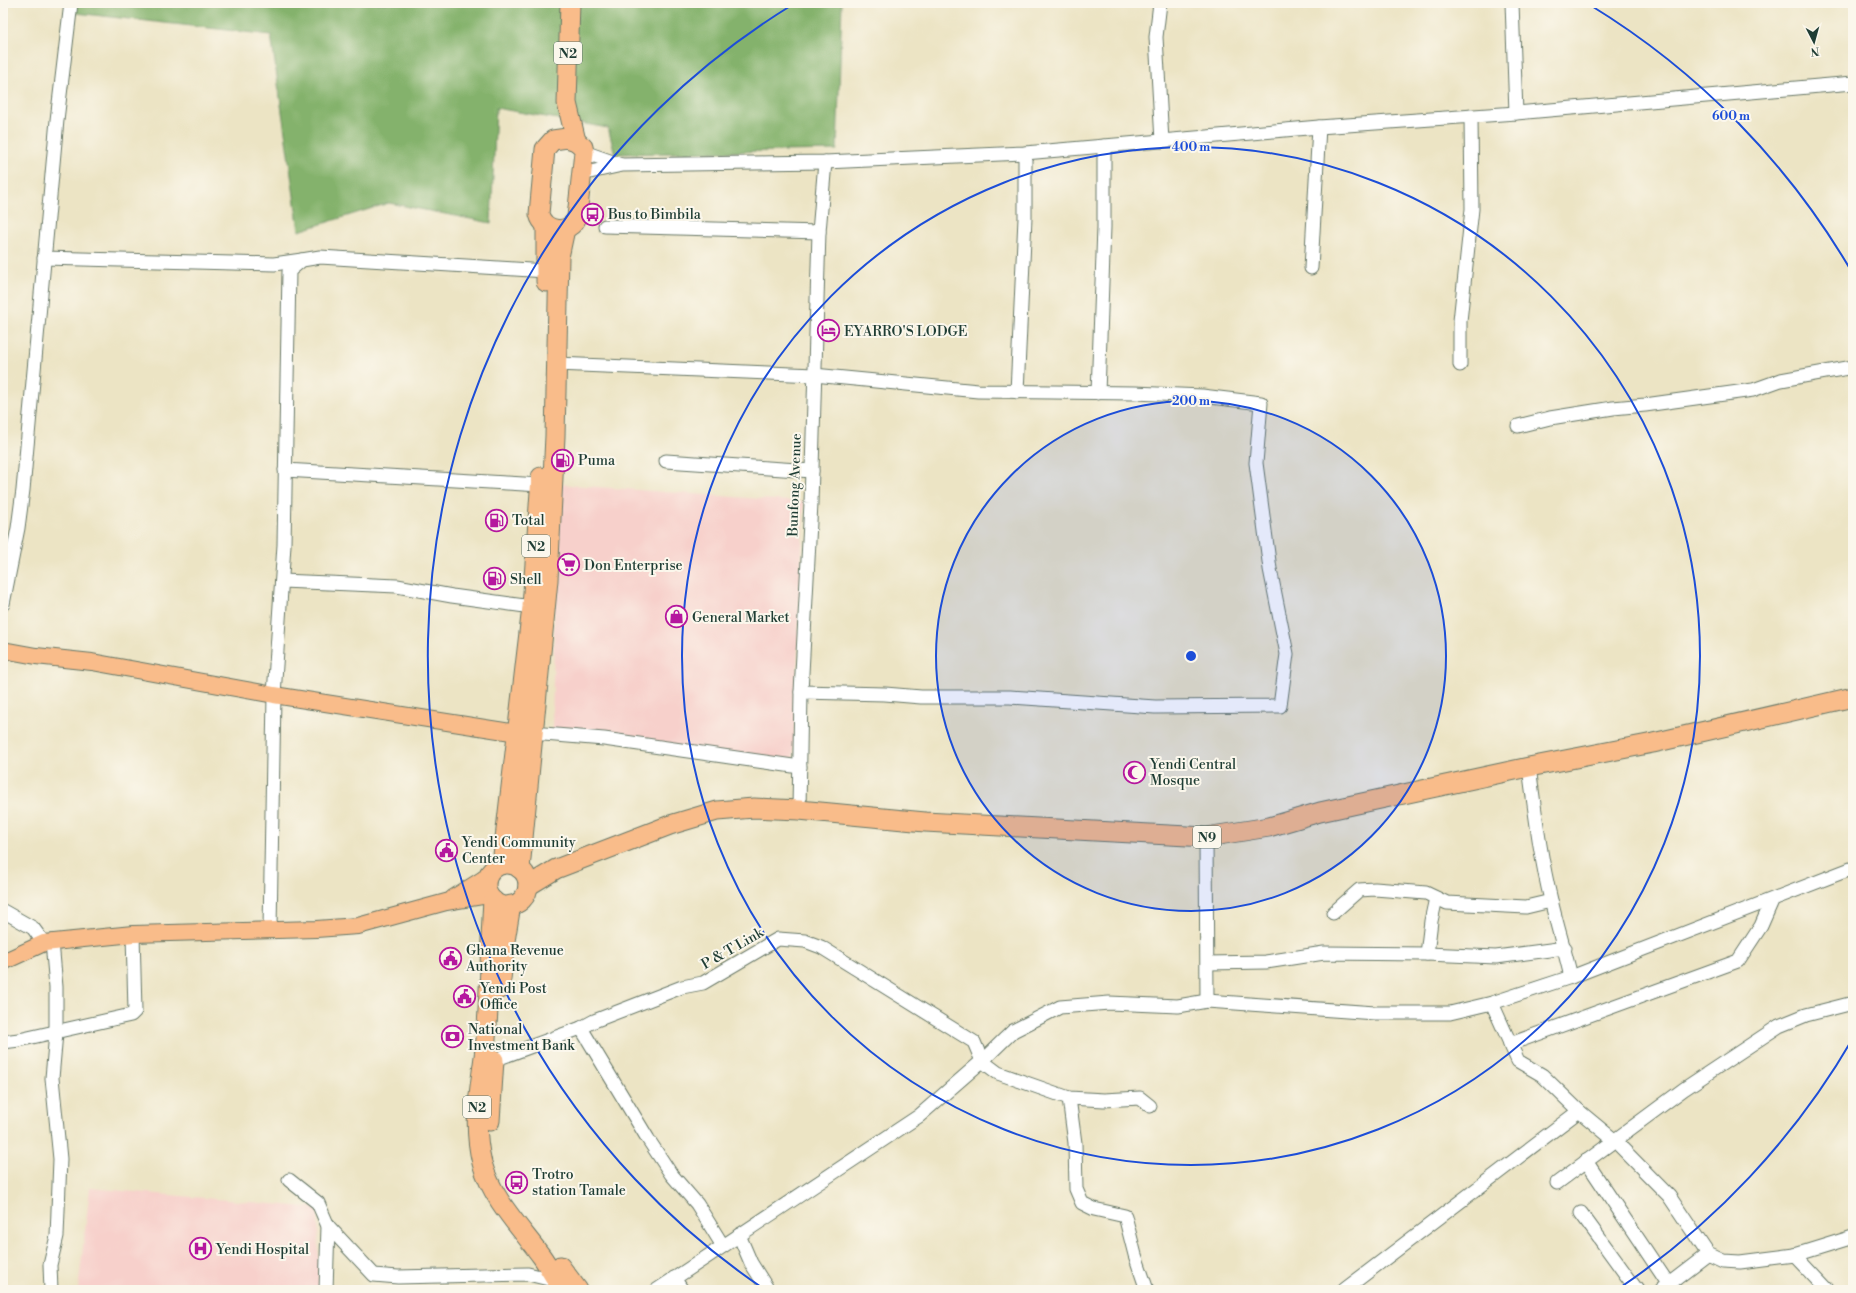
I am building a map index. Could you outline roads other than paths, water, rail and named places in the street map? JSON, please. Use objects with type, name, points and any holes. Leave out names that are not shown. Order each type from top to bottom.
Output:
[{"type":"highway","name":"N2","points":[[570,3],[567,103],[580,147]]},
{"type":"highway","name":"N2","points":[[553,140],[567,103]]},
{"type":"highway","points":[[562,138],[580,147],[582,174],[577,217],[575,222],[565,229],[553,229],[546,226],[541,220],[539,214],[545,149],[553,140],[562,138]]},
{"type":"highway","name":"N2","points":[[513,874],[525,733],[540,485],[548,327],[546,226]]},
{"type":"highway","name":"N2","points":[[525,733],[548,580],[557,364],[559,257],[565,229]]},
{"type":"highway","name":"N9","points":[[513,874],[556,870],[670,826],[717,811],[754,808],[799,810],[925,822],[1206,837],[1269,827],[1320,812],[1529,767],[1653,743],[1853,697]]},
{"type":"highway","points":[[513,874],[523,898],[511,905],[505,906],[490,897],[486,882],[513,874]]},
{"type":"highway","name":"N2","points":[[490,897],[486,1040],[478,1088],[477,1126],[482,1163],[501,1203],[521,1232],[543,1258],[560,1286]]},
{"type":"highway","name":"N2","points":[[511,905],[505,941],[489,1116],[491,1144],[496,1166],[516,1208],[578,1290]]},
{"type":"main road","points":[[3,650],[36,656],[92,662],[274,695],[525,733]]},
{"type":"main road","points":[[3,962],[48,943],[133,934],[270,929],[316,929],[358,926],[446,902],[513,874]]},
{"type":"main road","points":[[446,902],[490,897]]},
{"type":"street","points":[[3,604],[24,490],[57,120],[71,3]]},
{"type":"street","points":[[1160,3],[1156,37],[1162,141]]},
{"type":"street","points":[[1512,3],[1516,113]]},
{"type":"street","points":[[582,174],[622,165],[825,162],[1025,153],[1319,127],[1516,113],[1853,83]]},
{"type":"street","points":[[1460,365],[1460,321],[1472,209],[1471,116]]},
{"type":"street","points":[[1311,268],[1319,127]]},
{"type":"street","points":[[1098,393],[1104,227],[1104,146]]},
{"type":"street","points":[[580,147],[622,165]]},
{"type":"street","points":[[1017,392],[1025,218],[1025,153]]},
{"type":"street","name":"Bunfong Avenue","points":[[799,810],[801,692],[812,471],[814,375],[820,232],[825,162]]},
{"type":"street","points":[[605,226],[820,232]]},
{"type":"street","points":[[44,258],[274,264],[320,258],[546,271]]},
{"type":"street","points":[[270,929],[274,695],[276,644],[282,581],[289,271],[302,260]]},
{"type":"street","points":[[557,364],[814,375],[944,389],[1202,396],[1261,403],[1256,463],[1270,569],[1287,654],[1280,706],[1155,707],[1010,697],[921,697],[877,693],[801,692]]},
{"type":"street","points":[[1518,426],[1550,418],[1613,408],[1753,390],[1781,380],[1853,368]]},
{"type":"street","points":[[666,461],[812,471]]},
{"type":"street","points":[[285,470],[540,485]]},
{"type":"street","points":[[282,581],[397,586],[452,596],[532,607]]},
{"type":"street","points":[[525,733],[604,739],[800,766]]},
{"type":"street","points":[[1529,767],[1542,859],[1571,977]]},
{"type":"street","points":[[1206,837],[1208,963],[1207,1001]]},
{"type":"street","points":[[657,1290],[919,1116],[982,1061],[1013,1031],[1060,1007],[1109,1003],[1178,1006],[1207,1001],[1375,1013],[1450,1013],[1492,1003],[1571,977],[1661,941],[1772,901],[1853,868]]},
{"type":"street","points":[[1334,913],[1359,890],[1400,890],[1426,893],[1447,903],[1526,907],[1551,900]]},
{"type":"street","points":[[1427,954],[1431,920],[1436,898]]},
{"type":"street","points":[[1510,1044],[1738,961],[1761,926],[1772,901]]},
{"type":"street","points":[[3,911],[33,928],[48,943],[56,987],[56,1032],[52,1078],[60,1159],[57,1236],[50,1265],[51,1290]]},
{"type":"street","points":[[3,1042],[19,1040],[131,1015],[135,1011],[133,934]]},
{"type":"street","name":"P & T Link","points":[[494,1060],[581,1028],[594,1021],[682,987],[702,983],[778,939],[805,941],[821,947],[974,1042],[982,1061]]},
{"type":"street","points":[[1208,963],[1266,962],[1324,953],[1427,954],[1496,957],[1565,948]]},
{"type":"street","points":[[1492,1003],[1518,1061],[1542,1075],[1579,1111],[1614,1140],[1669,1196],[1708,1254],[1723,1261],[1740,1262],[1795,1255],[1853,1237]]},
{"type":"street","points":[[1557,1183],[1684,1089],[1780,1026],[1806,1015],[1853,1003]]},
{"type":"street","points":[[581,1028],[648,1139],[671,1174],[697,1204],[723,1246]]},
{"type":"street","points":[[982,1061],[998,1073],[1069,1098],[1104,1100],[1140,1098],[1150,1106]]},
{"type":"street","points":[[1069,1098],[1075,1144],[1076,1189],[1082,1202],[1094,1209],[1125,1216],[1135,1255],[1147,1290]]},
{"type":"street","points":[[1344,1290],[1579,1111]]},
{"type":"street","points":[[1586,1161],[1665,1287],[1708,1254]]},
{"type":"street","points":[[289,1180],[318,1203],[328,1226],[374,1275],[398,1277],[528,1274],[560,1286]]},
{"type":"street","points":[[1581,1213],[1637,1290]]},
{"type":"street","points":[[326,1290],[328,1226]]},
{"type":"street","points":[[739,1235],[751,1263],[768,1290]]},
{"type":"street","points":[[1795,1255],[1828,1290]]},
{"type":"street","points":[[674,1278],[682,1290]]},
{"type":"place","name":"Bus to Bimbila","points":[[592,214]]},
{"type":"place","name":"EYARRO'S LODGE","points":[[828,331]]},
{"type":"place","name":"Puma","points":[[563,460]]},
{"type":"place","name":"Total","points":[[497,520]]},
{"type":"place","name":"Don Enterprise","points":[[568,565]]},
{"type":"place","name":"Shell","points":[[495,579]]},
{"type":"place","name":"General Market","points":[[677,617]]},
{"type":"place","name":"Yendi Central Mosque","points":[[1134,772]]},
{"type":"place","name":"Yendi Community Center","points":[[447,850]]},
{"type":"place","name":"Ghana Revenue Authority","points":[[450,958]]},
{"type":"place","name":"Yendi Post Office","points":[[464,996]]},
{"type":"place","name":"National Investment Bank","points":[[453,1037]]},
{"type":"place","name":"Trotro station Tamale","points":[[516,1182]]},
{"type":"place","name":"Yendi Hospital","points":[[200,1249]]}]
